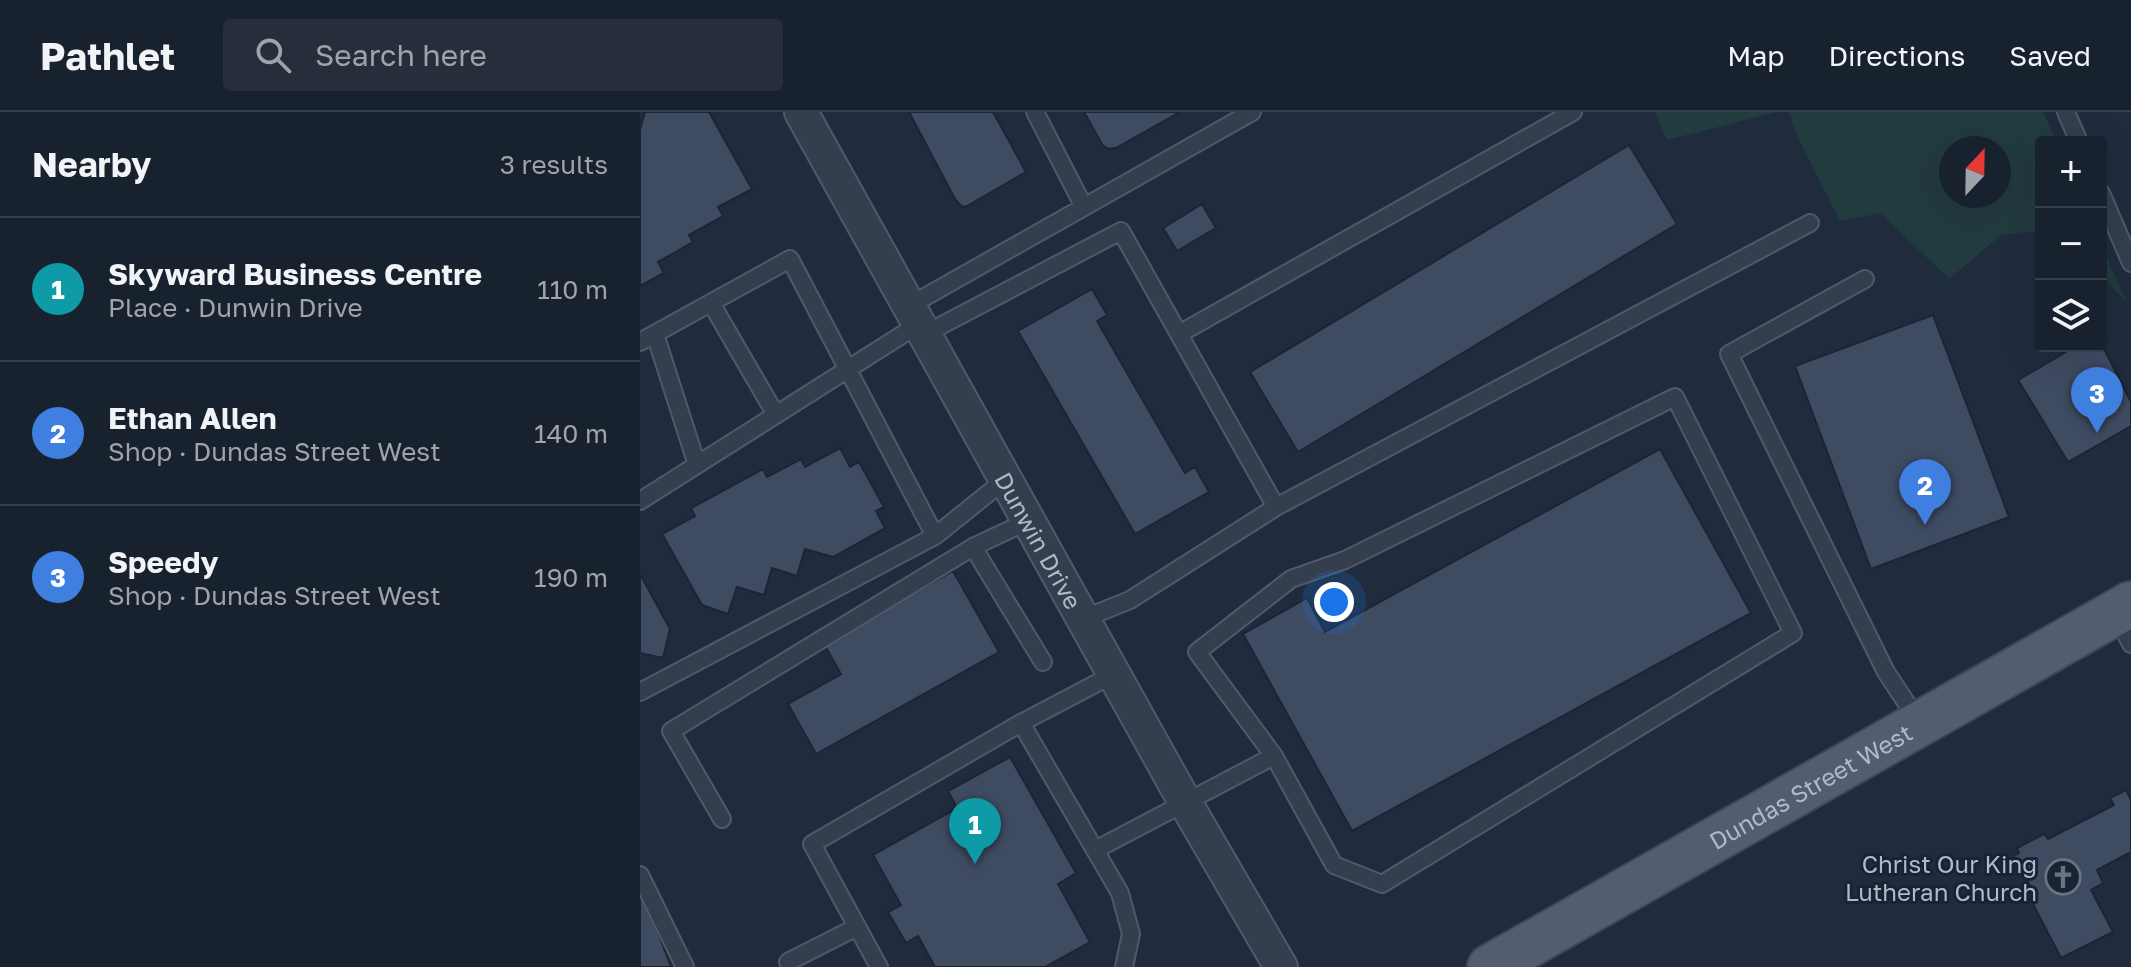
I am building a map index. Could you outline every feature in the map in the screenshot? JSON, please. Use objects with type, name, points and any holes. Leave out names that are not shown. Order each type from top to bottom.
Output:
[{"type":"main road","name":"Dundas Street West","points":[[1490,967],[1920,724],[2126,621]]},
{"type":"street","name":"Dunwin Drive","points":[[801,112],[1186,804],[1281,967]]},
{"type":"lane","points":[[1035,112],[1084,207]]},
{"type":"lane","points":[[640,501],[846,370],[1084,207],[1252,112]]},
{"type":"lane","points":[[1179,334],[1573,112]]},
{"type":"lane","points":[[2066,112],[2076,136]]},
{"type":"lane","points":[[2107,207],[2131,263]]},
{"type":"lane","points":[[1083,619],[1130,600],[1276,507],[1810,223]]},
{"type":"lane","points":[[918,321],[1121,231],[1276,507]]},
{"type":"lane","points":[[697,465],[647,338],[790,259],[935,536]]},
{"type":"lane","points":[[1865,279],[1729,354],[1886,672],[1920,724]]},
{"type":"lane","points":[[711,303],[776,415]]},
{"type":"lane","points":[[1675,397],[1793,633],[1382,884],[1334,865],[1274,756],[1197,652],[1291,579],[1345,560],[1675,397]]},
{"type":"lane","points":[[640,692],[935,536],[1006,479]]},
{"type":"lane","points":[[722,819],[671,731],[973,547],[1028,521]]},
{"type":"lane","points":[[973,547],[1043,662]]},
{"type":"lane","points":[[879,967],[812,844],[1021,723],[1114,674]]},
{"type":"lane","points":[[1021,723],[1120,893],[1131,934],[1124,967]]},
{"type":"lane","points":[[1095,850],[1274,756]]},
{"type":"lane","points":[[640,875],[685,967]]},
{"type":"lane","points":[[788,962],[857,927]]},
{"type":"green space","points":[[1655,112],[1777,112],[1667,140]]},
{"type":"green space","points":[[1789,112],[2043,112],[2054,136],[2035,136],[2035,231],[2001,235],[1949,279],[1881,213],[1840,221],[1798,138]]},
{"type":"green space","points":[[2107,258],[2127,303],[2107,281]]},
{"type":"building","points":[[645,112],[709,112],[752,189],[718,207],[723,216],[689,235],[693,242],[658,262],[664,273],[640,286],[640,130]]},
{"type":"building","points":[[909,112],[993,112],[1026,172],[962,207]]},
{"type":"building","points":[[1084,112],[1180,112],[1109,149],[1103,146]]},
{"type":"building","points":[[1629,145],[1677,224],[1298,452],[1250,372]]},
{"type":"building","points":[[1202,204],[1216,228],[1177,251],[1163,228]]},
{"type":"building","points":[[1092,289],[1107,315],[1097,321],[1185,473],[1195,467],[1209,492],[1135,534],[1018,331]]},
{"type":"building","points":[[1933,315],[2009,517],[1871,569],[1795,366]]},
{"type":"building","points":[[2066,352],[2106,352],[2131,402],[2131,426],[2068,462],[2018,380]]},
{"type":"building","points":[[840,448],[850,467],[859,462],[884,507],[876,511],[885,528],[833,557],[805,549],[797,576],[772,568],[764,595],[737,587],[728,614],[702,605],[662,534],[695,516],[691,508],[763,469],[767,477],[801,459],[805,467]]},
{"type":"building","points":[[1660,449],[1751,613],[1352,831],[1243,634],[1307,598],[1325,632]]},
{"type":"building","points":[[953,571],[999,652],[816,754],[788,704],[841,674],[824,644]]},
{"type":"building","points":[[640,574],[670,629],[663,658],[640,653]]},
{"type":"building","points":[[1010,757],[1076,873],[1058,884],[1090,942],[1045,967],[935,967],[918,936],[906,943],[888,912],[901,905],[873,855],[957,808],[948,791]]},
{"type":"building","name":"Christ Our King Lutheran Church","points":[[2126,790],[2131,800],[2131,852],[2097,870],[2103,883],[2091,890],[2113,932],[2061,958],[2030,898],[2035,895],[2014,856],[2019,853],[2017,848],[2044,834],[2048,839],[2114,805],[2110,798]]},
{"type":"building","points":[[642,889],[671,967],[640,967]]},
{"type":"place","name":"Speedy","points":[[2097,433]]},
{"type":"place","name":"Ethan Allen","points":[[1925,525]]},
{"type":"place","name":"Skyward Business Centre","points":[[975,864]]},
{"type":"place","name":"Christ Our King Lutheran Church","points":[[2063,877]]}]
